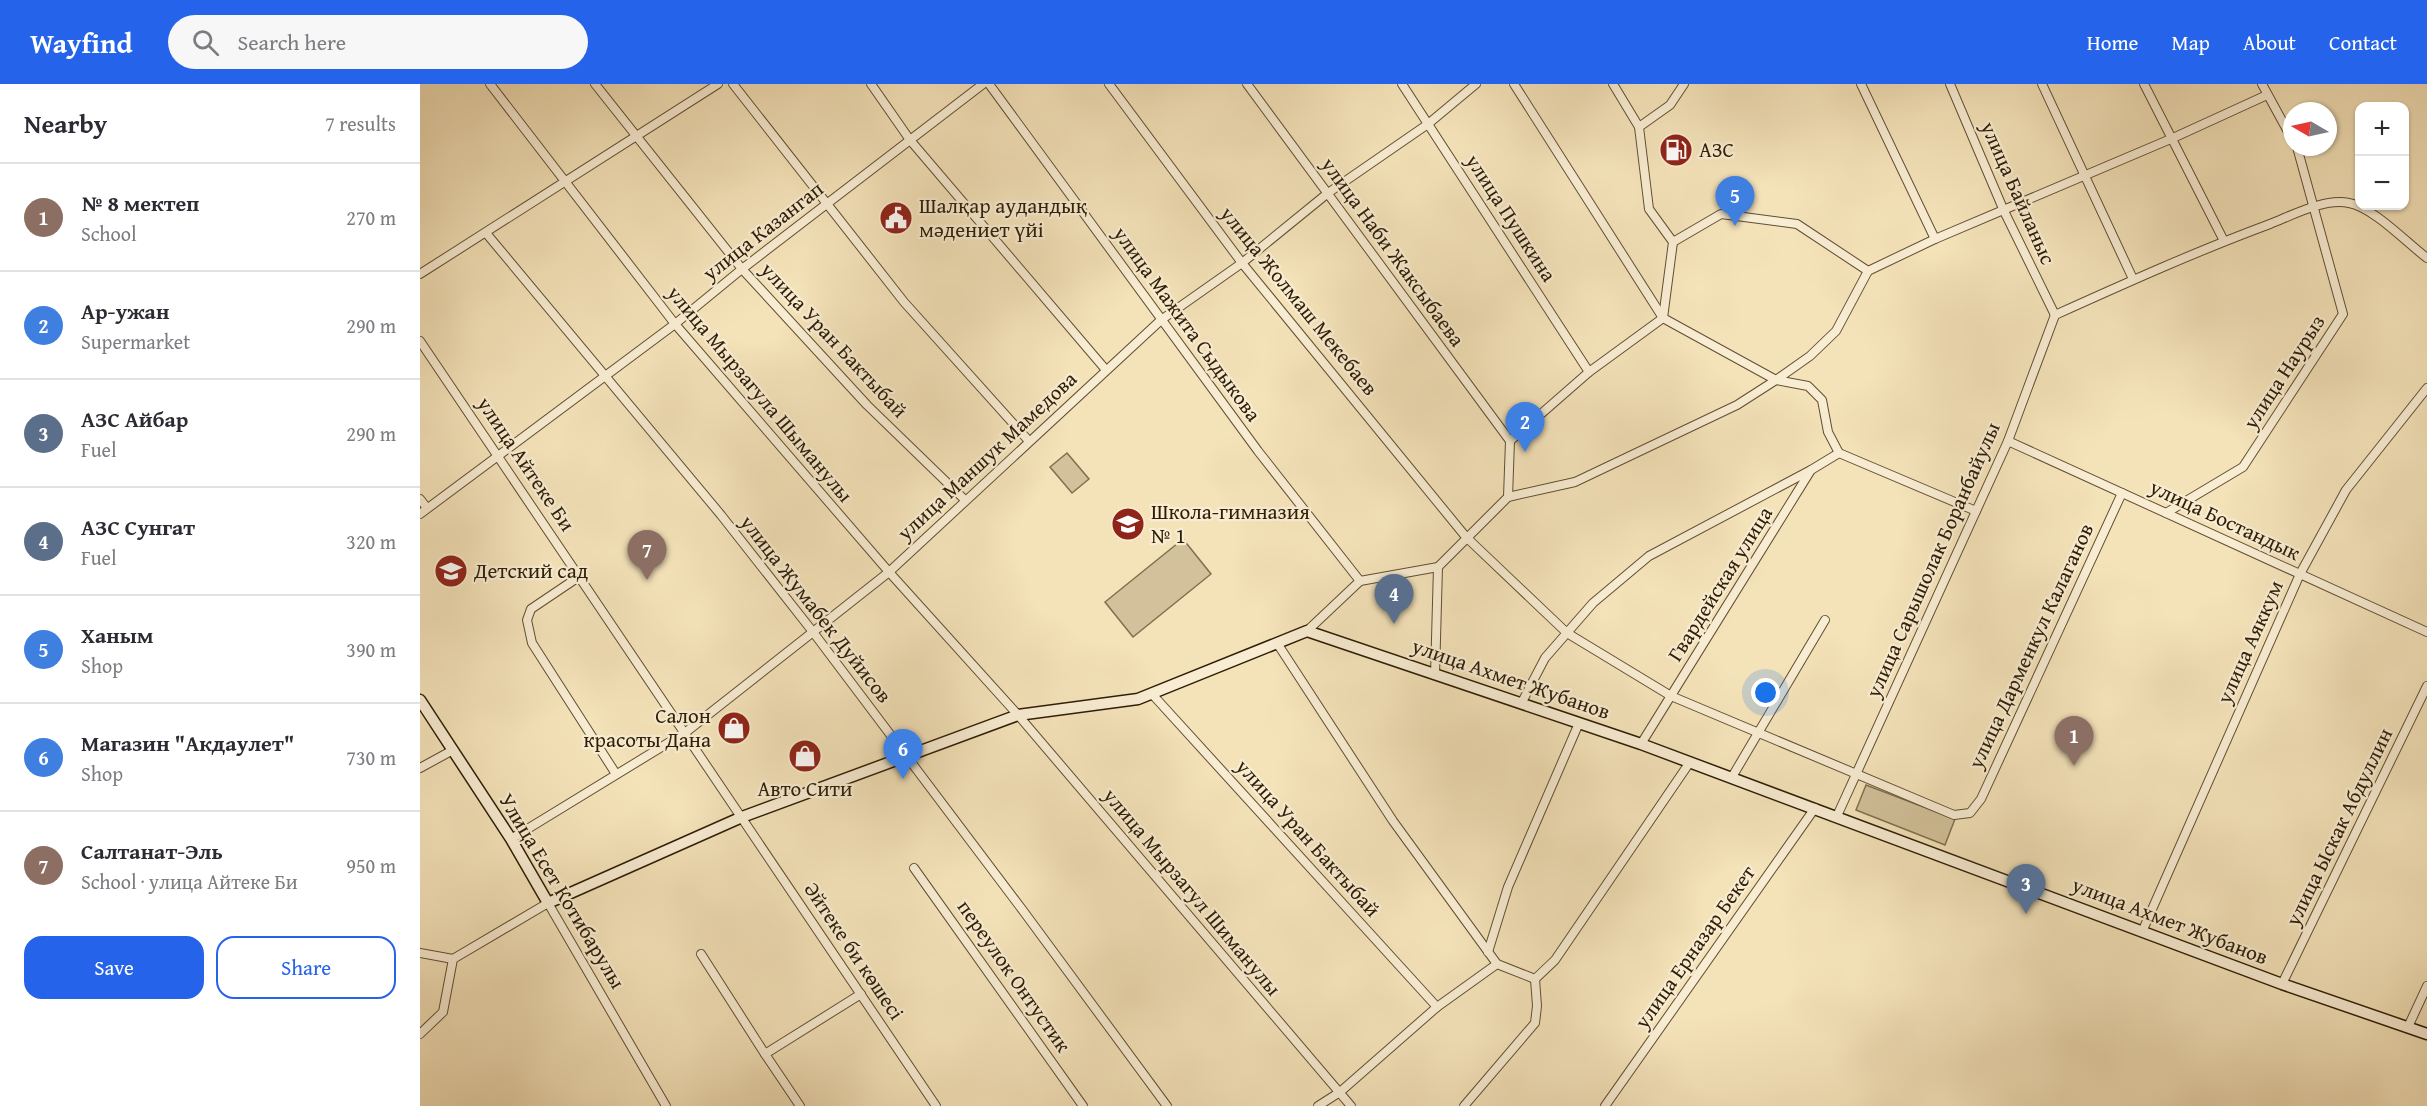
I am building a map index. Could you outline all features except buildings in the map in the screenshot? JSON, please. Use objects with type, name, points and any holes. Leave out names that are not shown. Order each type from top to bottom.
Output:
[{"type":"main road","name":"улица Ахмет Жубанов","points":[[1307,631],[1641,744],[2282,984],[2427,1034]]},
{"type":"main road","points":[[548,903],[742,817],[1018,714],[1138,699],[1307,631]]},
{"type":"main road","name":"Улица Есет Котибарулы","points":[[420,700],[511,839],[548,903]]},
{"type":"street","name":"улица Мырзагула Шыманулы","points":[[490,84],[675,324],[889,572],[1018,714]]},
{"type":"street","name":"улица Уран Бактыбай","points":[[595,84],[742,269],[867,405],[965,500]]},
{"type":"street","points":[[420,274],[565,184],[718,84]]},
{"type":"street","points":[[733,84],[904,302],[1028,440]]},
{"type":"street","points":[[871,84],[910,140],[1106,370]]},
{"type":"street","name":"улица Казангап","points":[[423,511],[675,324],[742,269],[983,84]]},
{"type":"street","name":"улица Мажита Сыдыкова","points":[[989,84],[1161,320],[1360,581]]},
{"type":"street","name":"улица Жолмаш Мекебаев","points":[[1109,84],[1242,263],[1466,537],[1567,633],[1671,696],[1857,772],[1954,815],[1970,813]]},
{"type":"street","name":"улица Наби Жаксыбаева","points":[[1247,84],[1510,441]]},
{"type":"street","name":"улица Пушкина","points":[[1402,84],[1589,372]]},
{"type":"street","name":"улица Маншук Мамедова","points":[[511,839],[686,732],[889,572],[1028,440],[1161,320],[1242,263],[1328,194],[1428,124],[1476,84]]},
{"type":"street","points":[[1514,84],[1663,318],[1776,380],[1808,386],[1821,400],[1828,432],[1839,453],[1976,511]]},
{"type":"street","points":[[1508,497],[1510,441],[1589,372],[1663,318],[1673,242],[1649,209],[1638,127],[1613,84]]},
{"type":"street","points":[[1638,127],[1670,105],[1684,84]]},
{"type":"street","points":[[1861,84],[1935,239]]},
{"type":"street","name":"улица Байланыс","points":[[1950,84],[2004,211],[2055,315]]},
{"type":"street","points":[[2043,84],[2133,279]]},
{"type":"street","points":[[2144,84],[2224,241]]},
{"type":"street","points":[[2262,84],[2283,123]]},
{"type":"street","points":[[1307,631],[1360,581],[1438,567],[1508,497],[1575,482],[1737,405],[1776,380],[1810,356],[1836,331],[1868,271],[1935,239],[2087,176],[2267,95]]},
{"type":"street","name":"улица Наурыз","points":[[2166,513],[2243,466],[2343,314],[2300,156]]},
{"type":"street","points":[[2055,315],[2224,241],[2314,207],[2348,202],[2363,208],[2427,258]]},
{"type":"street","points":[[1673,242],[1721,214],[1797,224],[1868,271]]},
{"type":"street","name":"улица Жумабек Дуйисов","points":[[486,233],[721,515],[813,632],[1167,1106]]},
{"type":"street","name":"улица Сарышолак Боранбайулы","points":[[1837,816],[2008,441],[2055,315]]},
{"type":"street","name":"улица Айтеке Би","points":[[420,341],[742,817]]},
{"type":"street","name":"улица Аяккум","points":[[2142,932],[2300,574],[2346,490],[2427,388]]},
{"type":"street","name":"улица Бостандык","points":[[2008,441],[2427,632]]},
{"type":"street","name":"Гвардейская улица","points":[[1641,744],[1811,470],[1839,453]]},
{"type":"street","points":[[1521,704],[1545,658],[1593,603],[1649,556],[1811,470]]},
{"type":"street","name":"улица Дарменкул Калаганов","points":[[1970,813],[1980,800],[2122,493]]},
{"type":"street","points":[[420,499],[423,511]]},
{"type":"street","points":[[1435,675],[1438,567]]},
{"type":"street","points":[[580,576],[531,609],[527,620],[532,643],[616,774]]},
{"type":"street","points":[[1732,777],[1824,620]]},
{"type":"street","points":[[1277,643],[1393,821],[1497,964],[1535,979]]},
{"type":"street","name":"улица Ыскак Абдуллин","points":[[2282,984],[2427,686]]},
{"type":"street","name":"улица Уран Бактыбай","points":[[1152,694],[1437,1007]]},
{"type":"street","name":"улица Мырзагул Шиманулы","points":[[1018,714],[1340,1092]]},
{"type":"street","points":[[1488,952],[1508,887],[1579,723]]},
{"type":"street","points":[[420,768],[453,750]]},
{"type":"street","points":[[1535,979],[1555,960],[1690,762]]},
{"type":"street","name":"улица Ерназар Бекет","points":[[1605,1106],[1815,808]]},
{"type":"street","name":"Әйтеке би көшесі","points":[[742,817],[936,1106]]},
{"type":"street","name":"переулок Онтустик","points":[[914,868],[1083,1106]]},
{"type":"street","points":[[420,953],[453,958],[548,903]]},
{"type":"street","name":"Улица Есет Котибарулы","points":[[548,903],[666,1106]]},
{"type":"street","points":[[700,954],[800,1106]]},
{"type":"street","points":[[420,1034],[443,1012],[453,958]]},
{"type":"street","points":[[1318,1106],[1340,1092],[1437,1007],[1497,964]]},
{"type":"street","points":[[1464,1106],[1535,1023],[1537,1006],[1535,979]]},
{"type":"street","points":[[2408,1027],[2427,986]]},
{"type":"street","points":[[765,1054],[861,994]]},
{"type":"street","points":[[1340,1092],[1351,1106]]},
{"type":"shaded area","points":[[1067,453],[1089,479],[1072,493],[1050,467]]},
{"type":"shaded area","points":[[1183,539],[1211,574],[1133,637],[1105,602]]},
{"type":"shaded area","points":[[1866,785],[1955,819],[1945,845],[1856,810]]},
{"type":"place","name":"АЗС","points":[[1676,150]]},
{"type":"place","name":"Шалқар аудандық мәдениет үйі","points":[[896,218]]},
{"type":"place","name":"Ханым","points":[[1735,226]]},
{"type":"place","name":"Ар-ужан","points":[[1525,452]]},
{"type":"place","name":"Школа-гимназия № 1","points":[[1128,524]]},
{"type":"place","name":"Детский сад","points":[[451,571]]},
{"type":"place","name":"Салтанат-Эль","points":[[647,580]]},
{"type":"place","name":"АЗС Сунгат","points":[[1394,624]]},
{"type":"place","name":"Салон красоты Дана","points":[[734,728]]},
{"type":"place","name":"Авто Сити","points":[[805,756]]},
{"type":"place","name":"№ 8 мектеп","points":[[2074,766]]},
{"type":"place","name":"Магазин \"Акдаулет\"","points":[[903,779]]},
{"type":"place","name":"АЗС Айбар","points":[[2026,914]]}]
